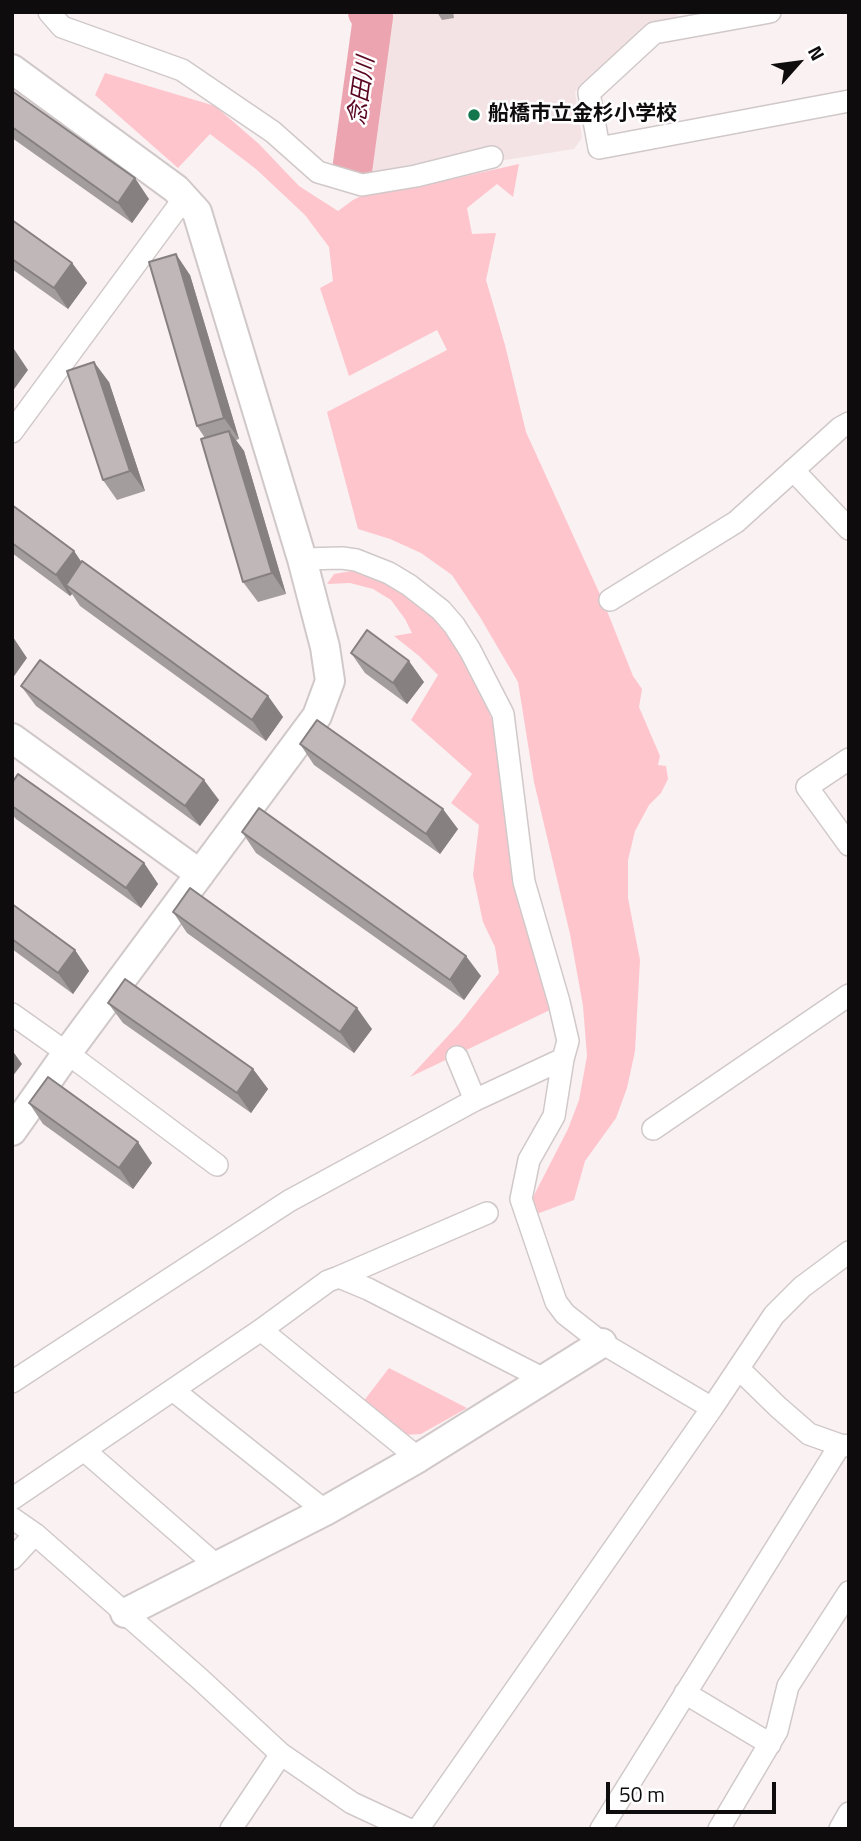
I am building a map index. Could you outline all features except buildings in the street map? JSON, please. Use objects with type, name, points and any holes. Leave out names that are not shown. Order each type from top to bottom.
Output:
[{"type":"street","points":[[49,12],[62,27],[182,69],[273,132],[318,172],[362,185],[416,176],[492,157]]},
{"type":"street","points":[[770,12],[654,33],[589,93],[598,148],[849,101]]},
{"type":"street","points":[[12,69],[176,189],[197,212],[302,559],[325,647],[330,681],[317,716],[12,1131]]},
{"type":"street","points":[[12,432],[185,197]]},
{"type":"street","points":[[610,600],[736,522],[840,428],[849,423]]},
{"type":"street","points":[[793,470],[849,529]]},
{"type":"street","points":[[302,559],[356,560],[389,573],[409,585],[441,610],[454,625],[503,714],[524,882],[568,1041],[554,1116],[529,1160],[522,1199],[556,1302],[565,1314],[603,1343],[712,1408]]},
{"type":"street","points":[[12,738],[200,874]]},
{"type":"street","points":[[849,759],[807,787],[849,845]]},
{"type":"street","points":[[653,1129],[849,995]]},
{"type":"street","points":[[12,1014],[217,1165]]},
{"type":"street","points":[[457,1057],[475,1101]]},
{"type":"street","points":[[12,1382],[289,1201],[475,1101],[563,1059]]},
{"type":"street","points":[[12,1499],[261,1330],[327,1281],[488,1213]]},
{"type":"street","points":[[418,1829],[774,1315],[802,1287],[849,1252]]},
{"type":"street","points":[[339,1277],[368,1289],[544,1379]]},
{"type":"street","points":[[261,1330],[418,1458]]},
{"type":"street","points":[[125,1613],[325,1511],[418,1458],[603,1343]]},
{"type":"street","points":[[605,1827],[685,1693],[845,1446],[809,1434],[739,1369]]},
{"type":"street","points":[[173,1390],[325,1511]]},
{"type":"street","points":[[84,1450],[217,1566]]},
{"type":"street","points":[[12,1518],[35,1534],[281,1754],[352,1803],[408,1829]]},
{"type":"street","points":[[12,1559],[35,1534]]},
{"type":"street","points":[[719,1829],[777,1731],[788,1686],[849,1592]]},
{"type":"street","points":[[685,1693],[770,1744]]},
{"type":"street","points":[[231,1829],[281,1754]]},
{"type":"street","points":[[841,1829],[849,1813]]},
{"type":"shaded area","name":"船橋市立金杉小学校","points":[[374,12],[676,12],[678,17],[647,23],[575,92],[582,138],[574,149],[499,161],[359,174],[385,23]]},
{"type":"shaded area","points":[[105,73],[215,106],[259,144],[299,186],[338,211],[365,194],[430,184],[519,164],[513,197],[497,184],[467,208],[472,234],[496,233],[486,280],[526,432],[603,601],[633,676],[642,689],[639,707],[660,756],[658,765],[666,766],[668,779],[661,793],[649,805],[635,831],[628,860],[628,898],[640,960],[635,1051],[627,1088],[616,1118],[585,1161],[574,1200],[534,1215],[531,1201],[568,1129],[579,1100],[587,1056],[583,1006],[570,934],[534,782],[518,682],[452,575],[421,553],[358,529],[327,412],[447,350],[437,330],[349,376],[320,288],[333,281],[329,247],[305,215],[256,169],[210,134],[178,168],[95,95]]},
{"type":"shaded area","points":[[357,570],[385,580],[424,604],[466,656],[497,732],[513,883],[550,1010],[410,1077],[459,1024],[499,973],[495,947],[483,922],[473,875],[479,825],[451,803],[472,774],[411,720],[438,675],[394,636],[412,633],[391,600],[373,589],[350,583],[327,584],[334,574]]},
{"type":"shaded area","points":[[389,1368],[467,1408],[421,1434],[404,1435],[363,1402]]},
{"type":"waterway","name":"念田川","points":[[352,171],[373,17],[368,12]]},
{"type":"place","name":"船橋市立金杉小学校","points":[[474,115]]}]
